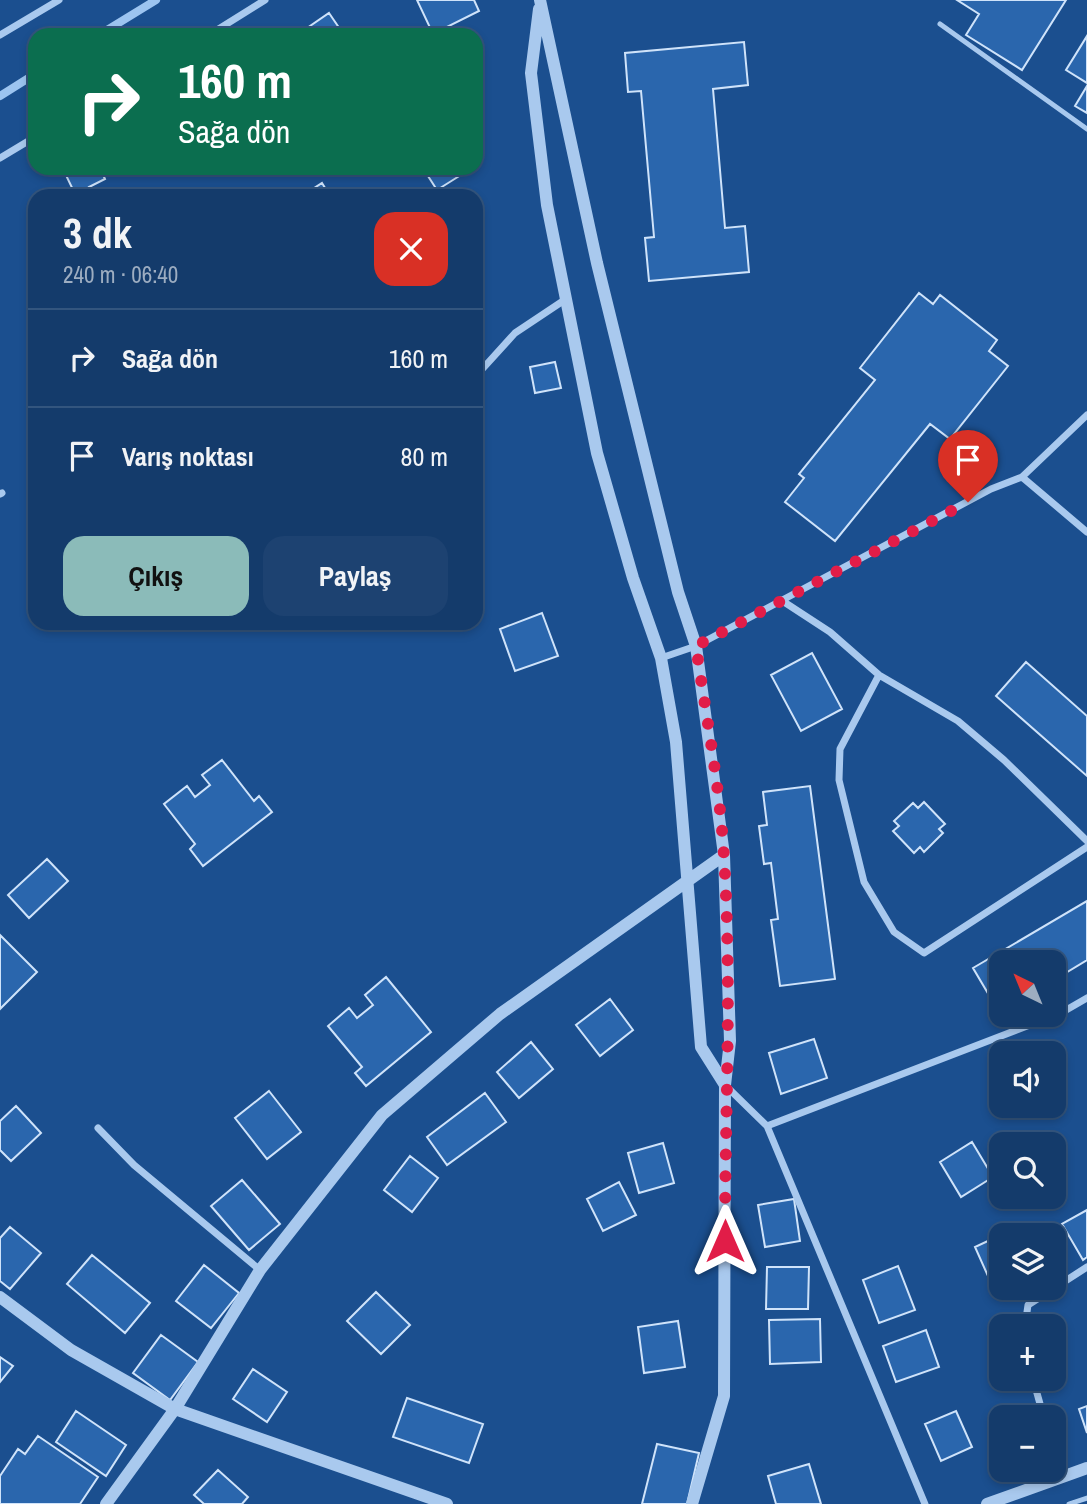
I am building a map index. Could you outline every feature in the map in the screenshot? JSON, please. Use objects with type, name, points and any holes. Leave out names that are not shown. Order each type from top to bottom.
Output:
[{"type":"street","points":[[0,35],[60,0]]},
{"type":"street","points":[[220,28],[265,0]]},
{"type":"street","points":[[540,0],[531,73],[547,205],[597,453],[633,578],[661,658],[676,742],[701,1048],[725,1085],[767,1126],[925,1504]]},
{"type":"street","points":[[540,0],[603,290],[678,592],[696,646],[724,855],[730,1041],[725,1085],[724,1396],[692,1504]]},
{"type":"street","points":[[0,158],[28,141]]},
{"type":"street","points":[[483,368],[515,333],[566,299]]},
{"type":"street","points":[[661,658],[696,646],[991,489],[1023,477],[1087,415]]},
{"type":"street","points":[[1023,477],[1087,532]]},
{"type":"street","points":[[780,600],[830,632],[878,675],[958,721],[1004,760],[1087,841]]},
{"type":"street","points":[[878,675],[840,749],[839,780],[864,882],[894,932],[924,953],[1087,847]]},
{"type":"street","points":[[106,1504],[175,1409],[260,1270],[382,1115],[500,1014],[635,921],[689,878],[724,855]]},
{"type":"street","points":[[767,1126],[1062,1013],[1087,998]]},
{"type":"street","points":[[97,1128],[134,1165],[260,1270]]},
{"type":"street","points":[[1026,1314],[1028,1305],[1087,1267]]},
{"type":"street","points":[[0,1297],[71,1350],[175,1409],[447,1504]]},
{"type":"street","points":[[1066,1476],[1087,1468]]},
{"type":"street","points":[[987,1504],[1050,1482]]},
{"type":"lane","points":[[940,24],[1087,129]]},
{"type":"lane","points":[[1069,1504],[1087,1498]]},
{"type":"building","points":[[417,0],[474,0],[479,11],[445,28],[430,28]]},
{"type":"building","points":[[957,0],[1066,0],[1022,70],[966,35],[979,14]]},
{"type":"building","points":[[329,13],[339,28],[307,28]]},
{"type":"building","points":[[1087,36],[1087,83],[1066,70]]},
{"type":"building","points":[[744,42],[748,85],[713,89],[725,228],[745,226],[749,272],[649,281],[645,238],[654,237],[641,91],[628,92],[625,53]]},
{"type":"building","points":[[1087,86],[1087,113],[1075,106]]},
{"type":"building","points":[[66,175],[103,175],[105,179],[89,187],[90,189],[73,189]]},
{"type":"building","points":[[430,175],[461,175],[439,189]]},
{"type":"building","points":[[322,183],[326,189],[313,189]]},
{"type":"building","points":[[919,293],[933,304],[940,295],[997,340],[989,351],[1008,366],[950,439],[930,424],[835,541],[785,502],[804,478],[799,474],[875,380],[860,368]]},
{"type":"building","points":[[555,362],[561,388],[535,393],[530,367]]},
{"type":"building","points":[[542,613],[558,656],[515,671],[500,629]]},
{"type":"building","points":[[812,653],[842,709],[801,731],[771,675]]},
{"type":"building","points":[[1026,662],[1087,716],[1087,776],[996,696]]},
{"type":"building","points":[[222,760],[254,801],[259,796],[272,812],[203,866],[190,849],[195,844],[164,804],[187,786],[195,797],[210,785],[202,775]]},
{"type":"building","points":[[810,786],[835,979],[780,986],[771,920],[778,919],[771,863],[764,864],[759,826],[767,825],[763,792]]},
{"type":"building","points":[[924,802],[945,824],[939,829],[943,833],[924,852],[920,847],[914,853],[893,831],[899,826],[894,821],[913,803],[918,808]]},
{"type":"building","points":[[47,859],[68,881],[29,918],[8,895]]},
{"type":"building","points":[[1087,901],[1087,960],[1066,973],[1066,950],[1004,950]]},
{"type":"building","points":[[0,935],[37,972],[0,1009]]},
{"type":"building","points":[[989,959],[989,995],[973,968]]},
{"type":"building","points":[[386,977],[431,1032],[366,1086],[355,1073],[362,1067],[328,1026],[349,1008],[357,1018],[373,1005],[365,995]]},
{"type":"building","points":[[610,999],[633,1030],[600,1056],[576,1025]]},
{"type":"building","points":[[814,1039],[827,1078],[781,1094],[769,1053]]},
{"type":"building","points":[[531,1042],[553,1069],[519,1098],[497,1072]]},
{"type":"building","points":[[269,1091],[301,1132],[267,1159],[235,1118]]},
{"type":"building","points":[[485,1093],[506,1122],[447,1165],[427,1137]]},
{"type":"building","points":[[16,1106],[41,1133],[11,1161],[0,1150],[0,1121]]},
{"type":"building","points":[[972,1142],[989,1170],[989,1180],[961,1197],[940,1162]]},
{"type":"building","points":[[663,1143],[674,1183],[639,1193],[628,1153]]},
{"type":"building","points":[[410,1156],[438,1178],[412,1212],[384,1190]]},
{"type":"building","points":[[242,1180],[280,1224],[249,1250],[211,1206]]},
{"type":"building","points":[[619,1182],[636,1215],[603,1231],[587,1199]]},
{"type":"building","points":[[794,1199],[800,1241],[765,1247],[758,1205]]},
{"type":"building","points":[[1087,1210],[1087,1257],[1083,1260],[1066,1231],[1066,1223],[1064,1223]]},
{"type":"building","points":[[10,1227],[41,1253],[10,1289],[0,1281],[0,1238]]},
{"type":"building","points":[[989,1240],[989,1278],[975,1247]]},
{"type":"building","points":[[92,1255],[150,1303],[125,1333],[67,1284]]},
{"type":"building","points":[[204,1265],[239,1293],[211,1328],[176,1301]]},
{"type":"building","points":[[898,1266],[915,1310],[879,1323],[863,1280]]},
{"type":"building","points":[[767,1267],[809,1267],[808,1309],[766,1309]]},
{"type":"building","points":[[376,1292],[410,1325],[381,1354],[347,1321]]},
{"type":"building","points":[[820,1319],[821,1362],[770,1364],[769,1320]]},
{"type":"building","points":[[678,1321],[685,1367],[644,1373],[638,1327]]},
{"type":"building","points":[[926,1330],[939,1367],[896,1382],[883,1346]]},
{"type":"building","points":[[161,1335],[198,1362],[170,1400],[133,1373]]},
{"type":"building","points":[[0,1357],[13,1366],[0,1382]]},
{"type":"building","points":[[253,1369],[287,1392],[267,1422],[233,1399]]},
{"type":"building","points":[[407,1398],[483,1424],[469,1463],[393,1437]]},
{"type":"building","points":[[1087,1406],[1087,1433],[1079,1409]]},
{"type":"building","points":[[76,1411],[126,1445],[106,1476],[56,1442]]},
{"type":"building","points":[[956,1411],[972,1447],[941,1461],[925,1424]]},
{"type":"building","points":[[38,1436],[98,1477],[80,1504],[0,1504],[0,1476],[18,1449],[25,1454]]},
{"type":"building","points":[[657,1444],[699,1453],[687,1504],[642,1504]]},
{"type":"building","points":[[809,1464],[821,1504],[776,1504],[768,1476]]},
{"type":"building","points":[[218,1470],[248,1497],[242,1504],[204,1504],[194,1495]]},
{"type":"waterway","points":[[110,28],[156,0]]},
{"type":"waterway","points":[[0,96],[28,78]]},
{"type":"route","points":[[725,1241],[725,1085],[730,1041],[724,855],[696,646],[968,502]]}]
